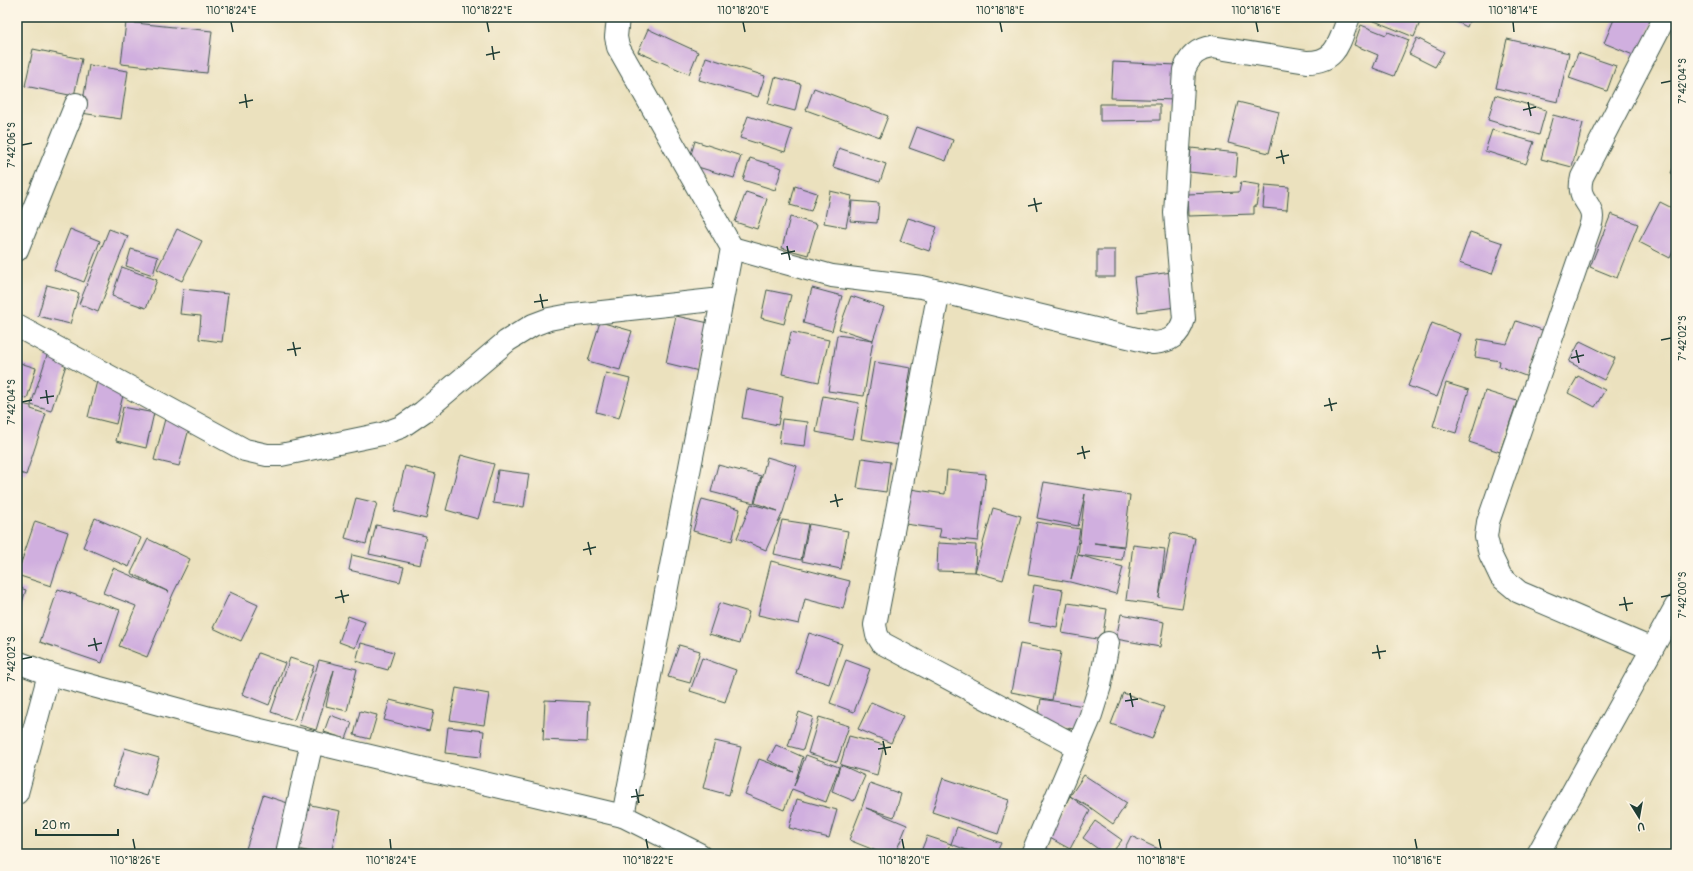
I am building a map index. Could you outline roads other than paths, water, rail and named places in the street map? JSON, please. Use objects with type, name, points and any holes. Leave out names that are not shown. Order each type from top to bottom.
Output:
[{"type":"street","points":[[618,17],[616,37],[618,47],[732,248],[623,816]]},
{"type":"street","points":[[732,248],[832,276],[922,287],[1153,343],[1169,340],[1176,335],[1184,319],[1175,213],[1184,70],[1188,62],[1198,51],[1205,48],[1219,47],[1307,62],[1318,62],[1325,60],[1334,52],[1348,17]]},
{"type":"street","points":[[1652,649],[1519,592],[1501,577],[1490,554],[1486,537],[1488,522],[1590,227],[1592,217],[1589,208],[1582,197],[1580,187],[1582,177],[1665,17]]},
{"type":"street","points":[[17,250],[76,104]]},
{"type":"street","points":[[939,291],[875,625],[877,635],[882,643],[1078,747]]},
{"type":"street","points":[[17,326],[246,450],[267,455],[281,455],[382,434],[401,427],[423,412],[507,341],[533,325],[548,319],[579,314],[722,300]]},
{"type":"street","points":[[1538,854],[1676,606]]},
{"type":"street","points":[[1032,854],[1090,718],[1100,686],[1108,643]]},
{"type":"street","points":[[17,662],[49,674],[210,718],[623,816],[699,854]]},
{"type":"street","points":[[17,793],[49,674]]},
{"type":"street","points":[[288,849],[312,742]]}]
